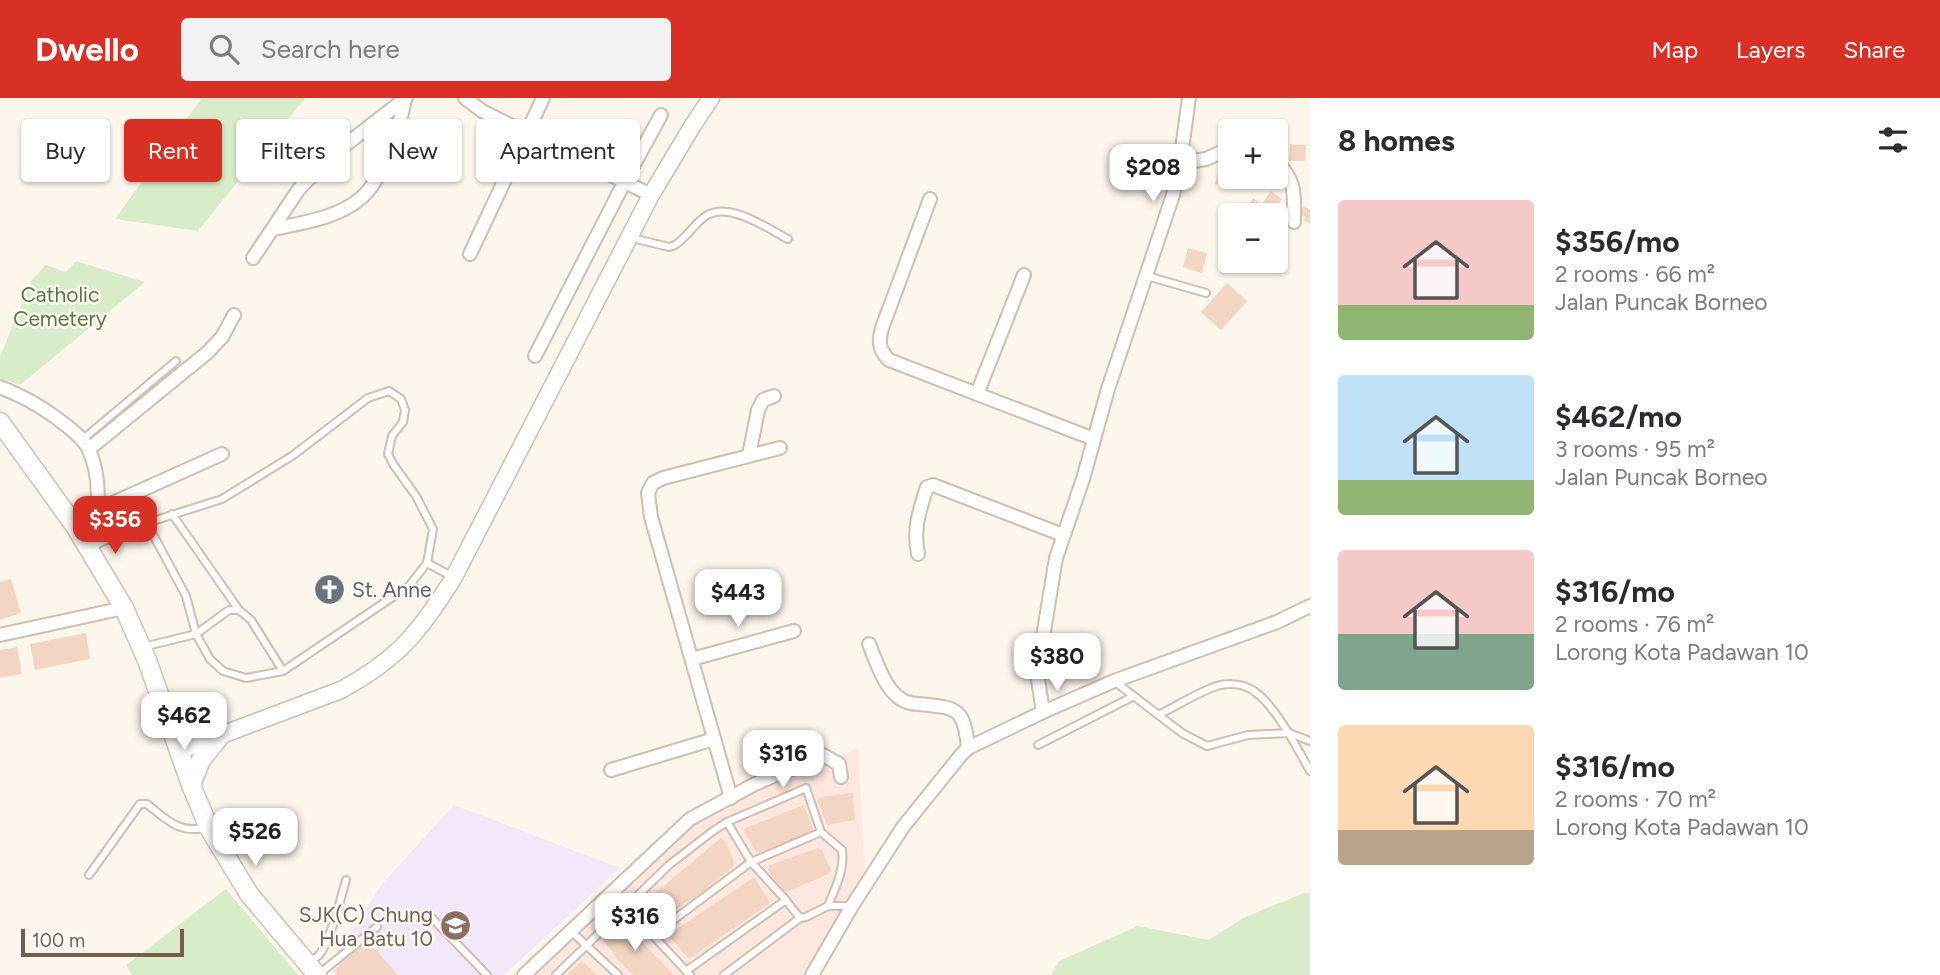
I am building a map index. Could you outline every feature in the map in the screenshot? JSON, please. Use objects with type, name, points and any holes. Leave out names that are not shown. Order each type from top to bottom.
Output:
[{"type":"main road","points":[[0,422],[75,526],[124,608],[209,828],[249,894],[306,968],[317,975]]},
{"type":"main road","points":[[168,722],[191,734],[217,737],[201,760],[191,785]]},
{"type":"street","points":[[273,229],[338,212],[360,199],[374,183],[387,158],[401,121],[405,98]]},
{"type":"street","points":[[253,258],[299,189],[330,157],[405,98]]},
{"type":"street","points":[[466,98],[498,119]]},
{"type":"street","points":[[532,119],[542,98]]},
{"type":"street","points":[[179,751],[341,690],[391,658],[413,637],[454,577],[651,195],[711,98]]},
{"type":"street","points":[[1043,712],[1037,673],[1056,558],[1083,479],[1108,389],[1173,195],[1189,98]]},
{"type":"street","points":[[640,154],[661,115]]},
{"type":"street","points":[[1180,163],[1206,159],[1218,153]]},
{"type":"street","points":[[1288,176],[1294,187],[1294,222]]},
{"type":"street","points":[[470,254],[503,182]]},
{"type":"street","points":[[535,356],[624,182]]},
{"type":"street","points":[[627,182],[651,195]]},
{"type":"street","points":[[930,200],[881,328],[881,352],[889,360],[1094,439]]},
{"type":"street","points":[[977,394],[1024,275]]},
{"type":"street","points":[[86,444],[208,352],[222,337],[234,315]]},
{"type":"street","points":[[0,387],[43,407],[86,444],[95,471],[99,496],[97,510]]},
{"type":"street","points":[[749,455],[758,410],[763,400],[774,396]]},
{"type":"street","points":[[731,797],[651,517],[648,494],[653,483],[663,478],[780,448]]},
{"type":"street","points":[[75,526],[97,510],[222,454]]},
{"type":"street","points":[[918,554],[916,526],[927,487],[933,485],[1063,535]]},
{"type":"street","points":[[812,975],[903,827],[968,748],[1114,681],[1277,622],[1310,606]]},
{"type":"street","points":[[0,635],[124,608]]},
{"type":"street","points":[[692,659],[794,631]]},
{"type":"street","points":[[869,644],[891,690],[900,699],[913,704],[956,710],[966,727],[968,748]]},
{"type":"street","points":[[611,770],[714,739]]},
{"type":"street","points":[[524,975],[690,819],[755,784],[823,755],[839,764],[841,777]]},
{"type":"lane","points":[[630,237],[669,247],[675,245],[703,217],[716,211],[734,212],[788,239]]},
{"type":"lane","points":[[1147,276],[1206,293]]},
{"type":"lane","points":[[86,444],[176,361]]},
{"type":"lane","points":[[89,549],[134,527],[222,499],[292,456],[368,398],[389,391],[401,399],[405,410],[403,422],[392,436],[388,454],[416,496],[433,530],[427,563],[409,586],[283,671],[246,678],[223,671],[211,659],[195,634],[186,596],[149,527],[153,521]]},
{"type":"lane","points":[[172,514],[239,610],[251,620],[283,671]]},
{"type":"lane","points":[[427,563],[454,577]]},
{"type":"lane","points":[[141,647],[195,634],[229,610],[239,610]]},
{"type":"lane","points":[[1114,681],[1182,733],[1208,746],[1248,735],[1289,733],[1310,741]]},
{"type":"lane","points":[[1158,715],[1218,685],[1239,684],[1254,691],[1289,733],[1310,771]]},
{"type":"lane","points":[[1038,745],[1134,696]]},
{"type":"lane","points":[[556,975],[669,865],[727,822],[806,788],[821,832],[842,850],[844,862],[828,906]]},
{"type":"lane","points":[[89,875],[140,804],[147,804],[180,828],[192,831],[209,828]]},
{"type":"lane","points":[[727,822],[751,862],[800,918]]},
{"type":"lane","points":[[646,928],[659,928],[668,924],[751,862],[821,832]]},
{"type":"lane","points":[[306,968],[321,952],[346,880]]},
{"type":"lane","points":[[628,905],[688,973],[786,900]]},
{"type":"lane","points":[[724,975],[800,918],[828,906],[852,906]]},
{"type":"lane","points":[[432,918],[487,975]]},
{"type":"lane","points":[[317,975],[377,927]]},
{"type":"lane","points":[[572,932],[617,975]]},
{"type":"shaded area","points":[[858,748],[866,893],[818,975],[512,975],[688,817]]},
{"type":"shaded area","name":"SJK(C) Chung Hua Batu 10","points":[[454,805],[620,868],[504,975],[334,975],[328,968],[382,884]]},
{"type":"green space","points":[[202,98],[307,98],[288,119],[236,119],[237,182],[198,231],[115,219],[142,182],[222,182],[222,119],[187,119]]},
{"type":"green space","name":"Catholic Cemetery","points":[[76,261],[145,282],[20,385],[0,378],[0,357],[31,281],[46,265],[66,272]]},
{"type":"green space","points":[[226,889],[298,975],[132,975],[126,965]]},
{"type":"green space","points":[[1310,893],[1310,975],[1051,975],[1059,961],[1138,926],[1209,940],[1243,918]]},
{"type":"building","points":[[1290,144],[1306,145],[1305,161],[1289,161]]},
{"type":"building","points":[[1271,191],[1282,199],[1279,203],[1263,203]]},
{"type":"building","points":[[1304,206],[1310,210],[1310,224],[1299,214]]},
{"type":"building","points":[[1188,248],[1207,253],[1202,273],[1183,267]]},
{"type":"building","points":[[1227,283],[1247,301],[1221,330],[1201,312]]},
{"type":"building","points":[[11,579],[21,613],[0,620],[0,582]]},
{"type":"building","points":[[86,633],[90,659],[35,670],[30,644]]},
{"type":"building","points":[[17,647],[22,674],[0,678],[0,650]]},
{"type":"building","points":[[853,793],[855,820],[827,825],[817,799]]},
{"type":"building","points":[[804,805],[814,831],[757,853],[743,829]]},
{"type":"building","points":[[721,838],[734,862],[733,867],[704,891],[654,924],[638,907]]},
{"type":"building","points":[[818,848],[822,850],[831,870],[829,874],[786,892],[781,889],[768,870],[770,865]]},
{"type":"building","points":[[754,877],[770,903],[689,959],[668,935]]},
{"type":"building","points":[[626,922],[674,975],[633,975],[620,962],[603,940]]},
{"type":"building","points":[[366,939],[398,975],[338,975],[334,971]]},
{"type":"building","points":[[582,961],[597,975],[567,975]]},
{"type":"place","name":"St. Anne","points":[[329,589]]},
{"type":"place","name":"SJK(C) Chung Hua Batu 10","points":[[456,926]]}]
